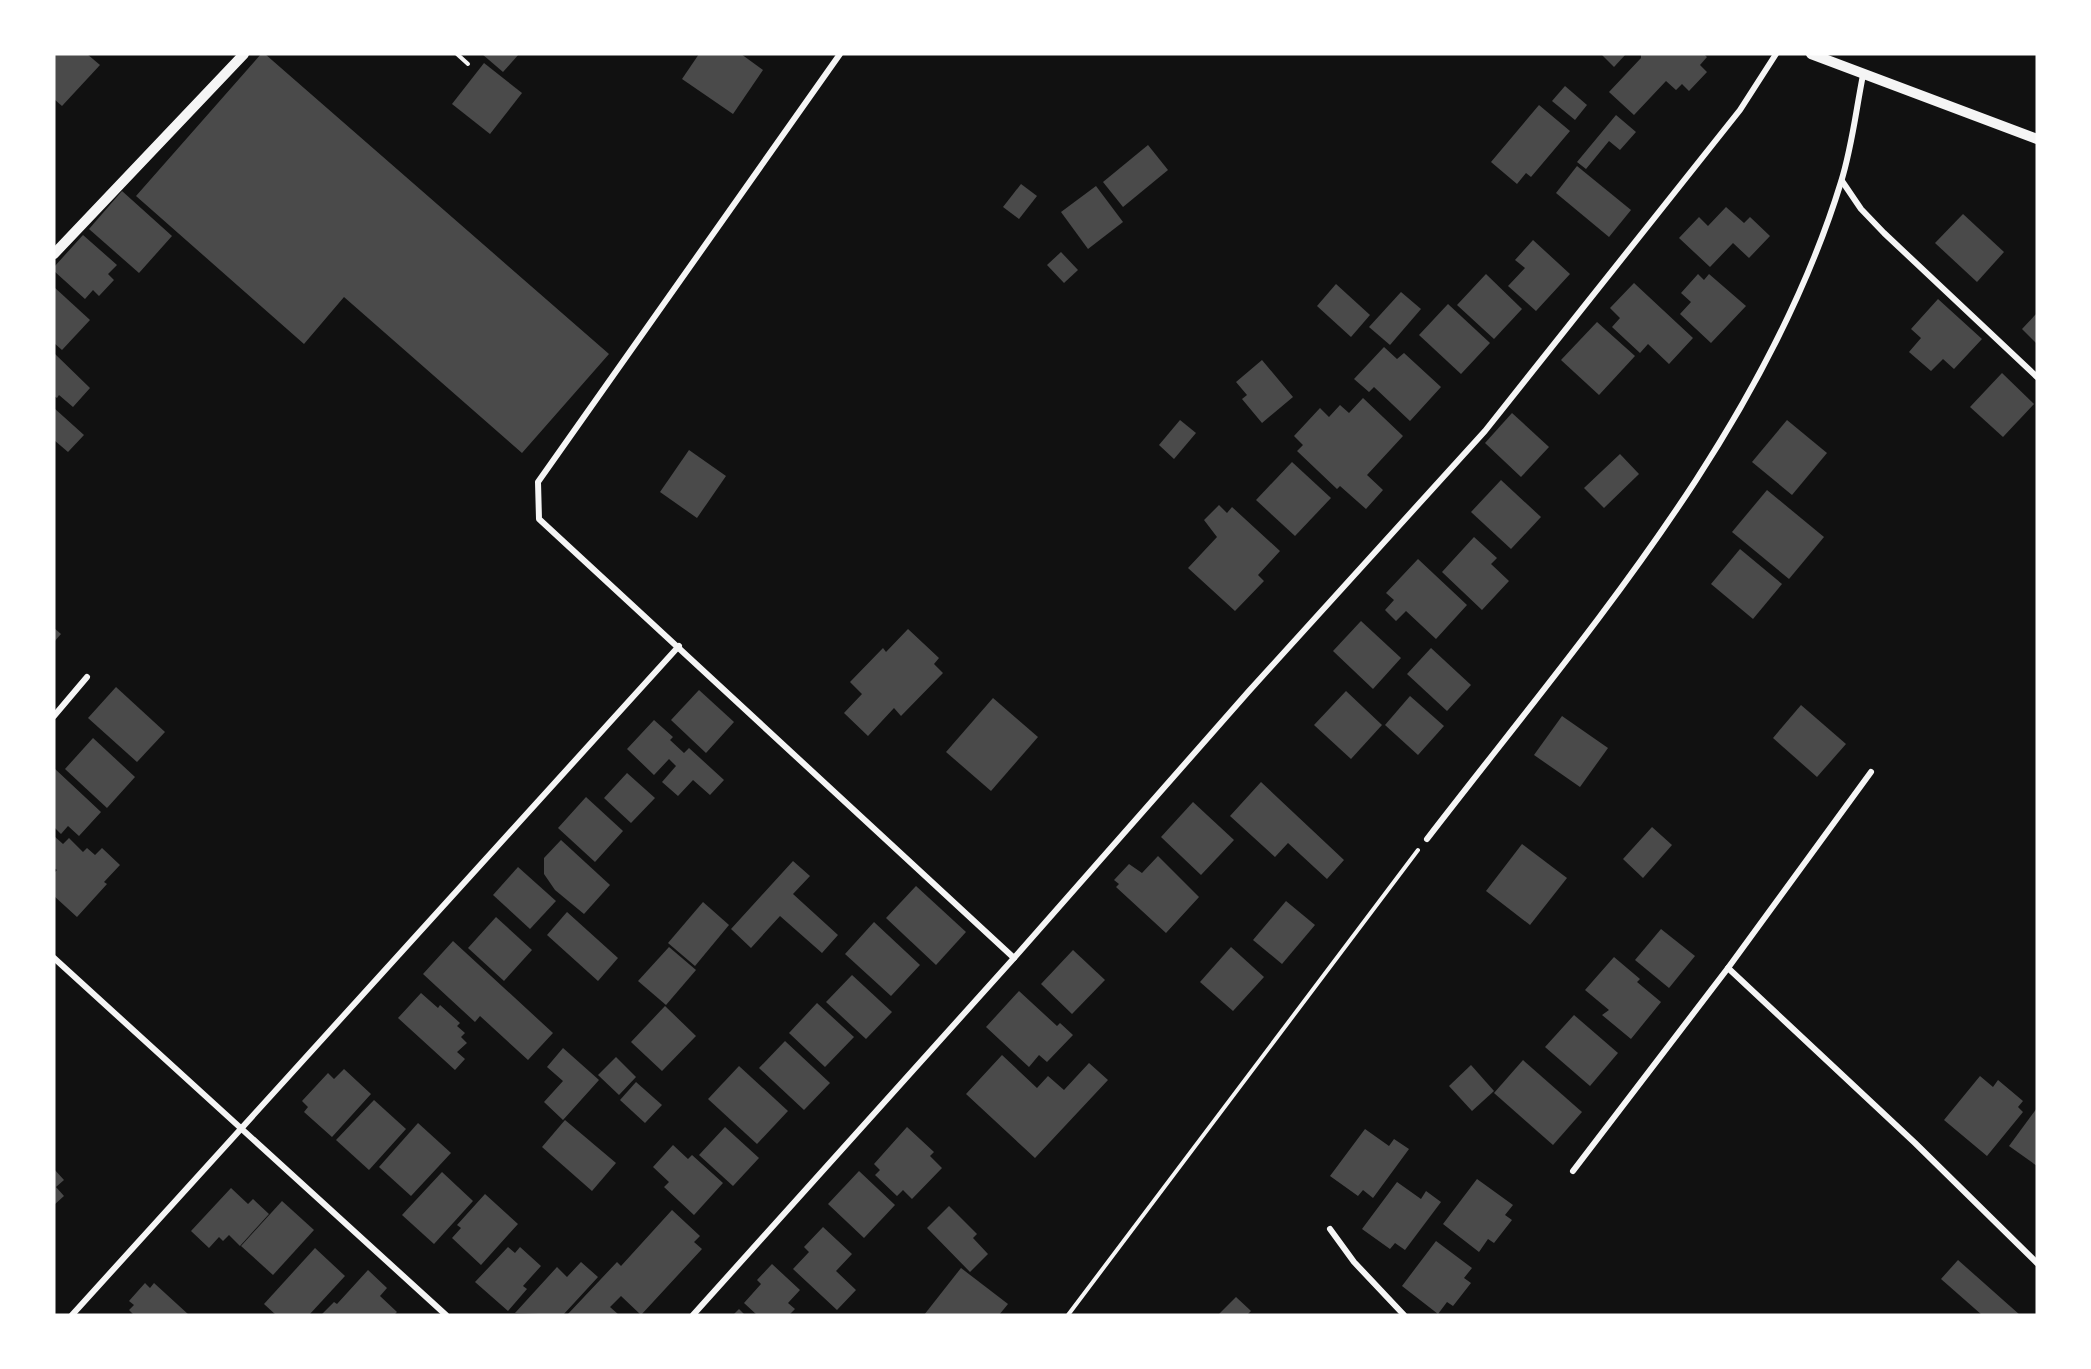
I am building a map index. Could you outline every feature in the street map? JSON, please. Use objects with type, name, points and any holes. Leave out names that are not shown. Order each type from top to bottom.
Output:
[{"type":"street","points":[[54,254],[244,54]]},
{"type":"street","points":[[840,54],[538,482],[539,519],[1014,958]]},
{"type":"street","points":[[693,1315],[1014,958],[1241,700],[1485,431],[1740,111],[1776,54]]},
{"type":"street","points":[[1811,54],[2037,139]]},
{"type":"street","points":[[1427,838],[1592,624],[1699,479],[1799,295],[1842,181],[1863,75]]},
{"type":"street","points":[[1842,181],[1861,209],[1884,233],[2037,377]]},
{"type":"street","points":[[72,1315],[679,646]]},
{"type":"street","points":[[54,716],[87,677]]},
{"type":"street","points":[[1573,1171],[1728,968],[1871,772]]},
{"type":"street","points":[[54,958],[446,1315]]},
{"type":"street","points":[[1728,968],[1915,1143],[2037,1263]]},
{"type":"street","points":[[1330,1229],[1354,1262],[1404,1315]]},
{"type":"path","points":[[457,54],[468,64]]},
{"type":"path","points":[[1068,1315],[1427,838]]},
{"type":"building","points":[[54,54],[87,54],[100,65],[62,106],[54,99]]},
{"type":"building","points":[[261,54],[265,54],[609,354],[522,453],[344,297],[304,344],[136,196]]},
{"type":"building","points":[[482,54],[519,54],[503,72]]},
{"type":"building","points":[[699,54],[741,54],[763,70],[733,114],[682,79]]},
{"type":"building","points":[[1601,54],[1626,54],[1614,67]]},
{"type":"building","points":[[1641,54],[1704,54],[1707,57],[1700,65],[1707,72],[1689,91],[1682,84],[1676,90],[1666,81],[1634,115],[1609,92],[1641,58]]},
{"type":"building","points":[[484,63],[522,93],[490,134],[452,104]]},
{"type":"building","points":[[1565,86],[1587,105],[1575,120],[1552,101]]},
{"type":"building","points":[[1539,105],[1570,131],[1531,177],[1526,173],[1517,184],[1491,162]]},
{"type":"building","points":[[1616,115],[1636,132],[1620,150],[1609,141],[1586,169],[1577,162]]},
{"type":"building","points":[[1148,145],[1168,170],[1123,207],[1103,182]]},
{"type":"building","points":[[1577,166],[1631,210],[1609,237],[1556,193]]},
{"type":"building","points":[[1021,184],[1037,196],[1019,219],[1003,207]]},
{"type":"building","points":[[1096,186],[1123,222],[1088,249],[1061,212]]},
{"type":"building","points":[[122,191],[172,236],[139,273],[89,229]]},
{"type":"building","points":[[1726,207],[1744,223],[1750,217],[1770,236],[1749,258],[1733,243],[1710,267],[1679,238],[1699,217],[1708,226]]},
{"type":"building","points":[[1963,214],[2004,252],[1977,282],[1935,243]]},
{"type":"building","points":[[83,235],[117,265],[108,274],[114,280],[99,296],[93,290],[85,299],[54,271],[54,267]]},
{"type":"building","points":[[1533,240],[1570,274],[1536,311],[1508,286],[1525,268],[1515,260]]},
{"type":"building","points":[[1061,252],[1078,270],[1064,283],[1047,265]]},
{"type":"building","points":[[1486,274],[1522,309],[1494,339],[1457,305]]},
{"type":"building","points":[[1698,274],[1704,280],[1709,274],[1746,306],[1711,343],[1680,314],[1691,302],[1681,293]]},
{"type":"building","points":[[1634,283],[1693,338],[1669,364],[1648,344],[1640,353],[1612,327],[1620,318],[1610,308]]},
{"type":"building","points":[[1336,284],[1370,315],[1351,337],[1317,306]]},
{"type":"building","points":[[54,287],[90,320],[62,350],[54,343]]},
{"type":"building","points":[[1401,292],[1421,309],[1390,345],[1369,327]]},
{"type":"building","points":[[1938,299],[1982,339],[1954,369],[1943,359],[1931,371],[1909,352],[1921,338],[1911,329]]},
{"type":"building","points":[[1448,304],[1490,343],[1461,374],[1419,335]]},
{"type":"building","points":[[2037,313],[2037,344],[2022,329]]},
{"type":"building","points":[[1597,322],[1635,356],[1599,395],[1561,360]]},
{"type":"building","points":[[1384,347],[1397,359],[1404,353],[1441,387],[1410,421],[1374,387],[1369,392],[1354,379]]},
{"type":"building","points":[[54,353],[90,388],[73,407],[59,395],[57,398],[54,396]]},
{"type":"building","points":[[1262,360],[1293,397],[1262,423],[1242,399],[1247,395],[1236,382]]},
{"type":"building","points":[[2002,373],[2034,404],[2003,437],[1970,407]]},
{"type":"building","points":[[1363,398],[1403,436],[1367,475],[1383,490],[1366,509],[1340,486],[1337,489],[1297,451],[1303,445],[1294,436],[1320,408],[1329,417],[1340,405],[1349,413]]},
{"type":"building","points":[[54,408],[84,435],[68,452],[54,440]]},
{"type":"building","points":[[1512,413],[1549,447],[1521,477],[1485,443]]},
{"type":"building","points":[[1180,420],[1196,433],[1174,459],[1159,445]]},
{"type":"building","points":[[1787,420],[1827,453],[1792,495],[1752,462]]},
{"type":"building","points":[[689,450],[726,476],[697,518],[660,492]]},
{"type":"building","points":[[1620,454],[1639,474],[1604,508],[1584,488]]},
{"type":"building","points":[[1292,462],[1331,498],[1295,536],[1256,500]]},
{"type":"building","points":[[1501,480],[1541,517],[1511,549],[1471,512]]},
{"type":"building","points":[[1767,490],[1824,537],[1789,579],[1732,532]]},
{"type":"building","points":[[1219,505],[1227,513],[1232,507],[1280,551],[1258,575],[1264,581],[1235,611],[1188,568],[1217,537],[1204,520]]},
{"type":"building","points":[[1474,537],[1497,558],[1491,564],[1509,581],[1482,610],[1442,572]]},
{"type":"building","points":[[1740,549],[1782,584],[1753,619],[1711,584]]},
{"type":"building","points":[[1418,559],[1467,605],[1436,639],[1406,611],[1396,621],[1385,610],[1394,600],[1386,593]]},
{"type":"building","points":[[1361,621],[1401,658],[1373,689],[1333,651]]},
{"type":"building","points":[[54,628],[61,634],[54,642]]},
{"type":"building","points":[[908,629],[939,658],[934,664],[943,673],[901,716],[894,708],[868,736],[844,713],[862,694],[850,682],[883,648],[886,652]]},
{"type":"building","points":[[1431,648],[1471,685],[1447,711],[1407,674]]},
{"type":"building","points":[[116,687],[165,732],[137,762],[88,718]]},
{"type":"building","points":[[699,690],[734,722],[706,753],[671,720]]},
{"type":"building","points":[[1346,691],[1382,725],[1351,759],[1314,725]]},
{"type":"building","points":[[1410,696],[1444,726],[1418,755],[1385,725]]},
{"type":"building","points":[[993,698],[1038,737],[991,791],[946,752]]},
{"type":"building","points":[[1801,705],[1846,744],[1817,777],[1773,738]]},
{"type":"building","points":[[1562,716],[1608,748],[1580,787],[1534,755]]},
{"type":"building","points":[[654,720],[673,737],[670,740],[684,753],[689,748],[724,780],[710,795],[693,780],[678,796],[662,782],[676,766],[669,759],[654,775],[627,749]]},
{"type":"building","points":[[93,738],[135,777],[107,808],[65,769]]},
{"type":"building","points":[[54,768],[101,812],[79,836],[68,826],[61,834],[54,827]]},
{"type":"building","points":[[627,773],[655,798],[631,823],[604,798]]},
{"type":"building","points":[[1261,782],[1344,860],[1327,879],[1288,843],[1275,857],[1230,816]]},
{"type":"building","points":[[586,797],[623,831],[595,862],[558,828]]},
{"type":"building","points":[[1193,802],[1234,840],[1201,875],[1161,837]]},
{"type":"building","points":[[1652,827],[1672,845],[1643,878],[1623,859]]},
{"type":"building","points":[[54,836],[63,844],[69,838],[83,852],[87,848],[95,855],[102,848],[120,865],[104,882],[107,884],[77,917],[54,896],[54,873],[57,870],[54,868]]},
{"type":"building","points":[[561,840],[610,885],[584,914],[555,890],[544,874],[544,858]]},
{"type":"building","points":[[1522,844],[1567,878],[1530,925],[1486,891]]},
{"type":"building","points":[[1158,856],[1199,897],[1166,933],[1116,887],[1119,884],[1114,880],[1129,864],[1142,873]]},
{"type":"building","points":[[793,861],[810,876],[793,894],[838,935],[822,953],[780,916],[751,948],[731,929]]},
{"type":"building","points":[[518,867],[556,901],[530,929],[493,895]]},
{"type":"building","points":[[916,886],[966,932],[936,965],[886,918]]},
{"type":"building","points":[[1286,901],[1315,925],[1282,964],[1253,940]]},
{"type":"building","points":[[703,902],[729,925],[695,966],[668,943]]},
{"type":"building","points":[[567,912],[618,958],[598,981],[547,935]]},
{"type":"building","points":[[496,917],[532,950],[504,981],[468,948]]},
{"type":"building","points":[[874,922],[920,965],[891,996],[845,954]]},
{"type":"building","points":[[1661,929],[1695,956],[1669,988],[1635,960]]},
{"type":"building","points":[[453,941],[553,1033],[528,1060],[480,1016],[475,1022],[423,974]]},
{"type":"building","points":[[669,947],[696,970],[666,1005],[638,981]]},
{"type":"building","points":[[1231,947],[1264,977],[1233,1011],[1200,982]]},
{"type":"building","points":[[1073,950],[1105,980],[1072,1014],[1041,984]]},
{"type":"building","points":[[1614,957],[1640,979],[1637,982],[1661,1002],[1631,1039],[1602,1015],[1609,1010],[1585,990]]},
{"type":"building","points":[[852,975],[892,1012],[866,1039],[826,1002]]},
{"type":"building","points":[[1019,991],[1057,1026],[1060,1023],[1073,1035],[1047,1062],[1039,1055],[1029,1067],[986,1027]]},
{"type":"building","points":[[421,993],[438,1008],[440,1005],[460,1023],[457,1026],[465,1033],[461,1037],[467,1043],[457,1052],[465,1059],[455,1070],[398,1018]]},
{"type":"building","points":[[817,1003],[854,1037],[825,1067],[789,1033]]},
{"type":"building","points":[[665,1006],[696,1036],[662,1071],[631,1042]]},
{"type":"building","points":[[1574,1015],[1618,1053],[1590,1086],[1545,1047]]},
{"type":"building","points":[[785,1041],[830,1083],[804,1110],[759,1068]]},
{"type":"building","points":[[563,1048],[599,1080],[563,1120],[544,1102],[563,1081],[547,1067]]},
{"type":"building","points":[[1002,1055],[1037,1088],[1048,1076],[1064,1090],[1089,1063],[1108,1080],[1035,1158],[966,1094]]},
{"type":"building","points":[[616,1057],[636,1077],[619,1095],[598,1075]]},
{"type":"building","points":[[1523,1060],[1582,1112],[1553,1145],[1494,1093]]},
{"type":"building","points":[[1471,1065],[1494,1091],[1472,1111],[1449,1086]]},
{"type":"building","points":[[739,1066],[788,1111],[757,1144],[708,1099]]},
{"type":"building","points":[[344,1069],[371,1094],[332,1137],[304,1112],[308,1107],[302,1101],[328,1073],[334,1079]]},
{"type":"building","points":[[1980,1076],[1993,1087],[1998,1080],[2023,1101],[2018,1107],[2023,1112],[1987,1156],[1944,1120]]},
{"type":"building","points":[[636,1082],[662,1105],[645,1123],[620,1100]]},
{"type":"building","points":[[374,1100],[406,1129],[369,1170],[336,1140]]},
{"type":"building","points":[[2037,1108],[2037,1166],[2009,1146]]},
{"type":"building","points":[[565,1120],[616,1163],[592,1191],[542,1147]]},
{"type":"building","points":[[418,1123],[451,1153],[411,1196],[379,1167]]},
{"type":"building","points":[[725,1127],[759,1158],[733,1186],[699,1155]]},
{"type":"building","points":[[907,1127],[934,1152],[930,1156],[942,1168],[912,1199],[903,1190],[897,1196],[875,1175],[880,1170],[874,1164]]},
{"type":"building","points":[[1365,1129],[1389,1146],[1394,1139],[1409,1149],[1373,1198],[1363,1190],[1358,1196],[1330,1176]]},
{"type":"building","points":[[673,1145],[688,1159],[692,1155],[723,1183],[694,1215],[664,1187],[669,1182],[653,1167]]},
{"type":"building","points":[[54,1169],[64,1180],[56,1187],[64,1196],[54,1205]]},
{"type":"building","points":[[859,1171],[895,1205],[864,1238],[828,1204]]},
{"type":"building","points":[[442,1172],[473,1201],[434,1244],[402,1215]]},
{"type":"building","points":[[1477,1179],[1513,1205],[1505,1215],[1512,1220],[1494,1243],[1488,1239],[1479,1252],[1443,1224]]},
{"type":"building","points":[[1397,1182],[1421,1199],[1426,1191],[1441,1202],[1405,1250],[1395,1243],[1390,1249],[1362,1229]]},
{"type":"building","points":[[231,1188],[248,1204],[253,1199],[269,1214],[240,1246],[229,1235],[223,1241],[219,1237],[209,1248],[191,1231]]},
{"type":"building","points":[[485,1194],[518,1224],[481,1265],[452,1238],[461,1228],[457,1225]]},
{"type":"building","points":[[282,1201],[314,1230],[273,1275],[241,1246]]},
{"type":"building","points":[[949,1206],[977,1234],[973,1238],[988,1254],[970,1272],[927,1228]]},
{"type":"building","points":[[672,1210],[700,1236],[694,1242],[702,1249],[641,1315],[621,1296],[610,1307],[619,1315],[567,1315],[617,1262],[621,1266]]},
{"type":"building","points":[[823,1227],[852,1254],[836,1271],[856,1290],[837,1310],[793,1269],[809,1252],[804,1247]]},
{"type":"building","points":[[1436,1241],[1472,1268],[1464,1278],[1471,1283],[1453,1306],[1447,1302],[1438,1314],[1402,1286]]},
{"type":"building","points":[[508,1247],[515,1253],[520,1247],[541,1266],[523,1286],[527,1289],[508,1311],[475,1282]]},
{"type":"building","points":[[315,1248],[345,1276],[309,1315],[276,1315],[264,1304]]},
{"type":"building","points":[[1958,1260],[2020,1315],[1982,1315],[1941,1279]]},
{"type":"building","points":[[581,1262],[598,1277],[563,1315],[515,1313],[557,1267],[567,1277]]},
{"type":"building","points":[[772,1264],[800,1290],[788,1303],[795,1309],[789,1315],[757,1315],[744,1303],[761,1284],[757,1280]]},
{"type":"building","points":[[961,1268],[1008,1304],[999,1315],[924,1315]]},
{"type":"building","points":[[368,1270],[387,1288],[380,1296],[397,1312],[394,1315],[321,1315],[334,1302],[337,1304]]},
{"type":"building","points":[[145,1283],[150,1288],[154,1283],[189,1315],[134,1315],[129,1310],[134,1305],[129,1301]]},
{"type":"building","points":[[1236,1297],[1251,1311],[1247,1315],[1218,1315]]},
{"type":"building","points":[[739,1309],[745,1315],[733,1315]]}]
